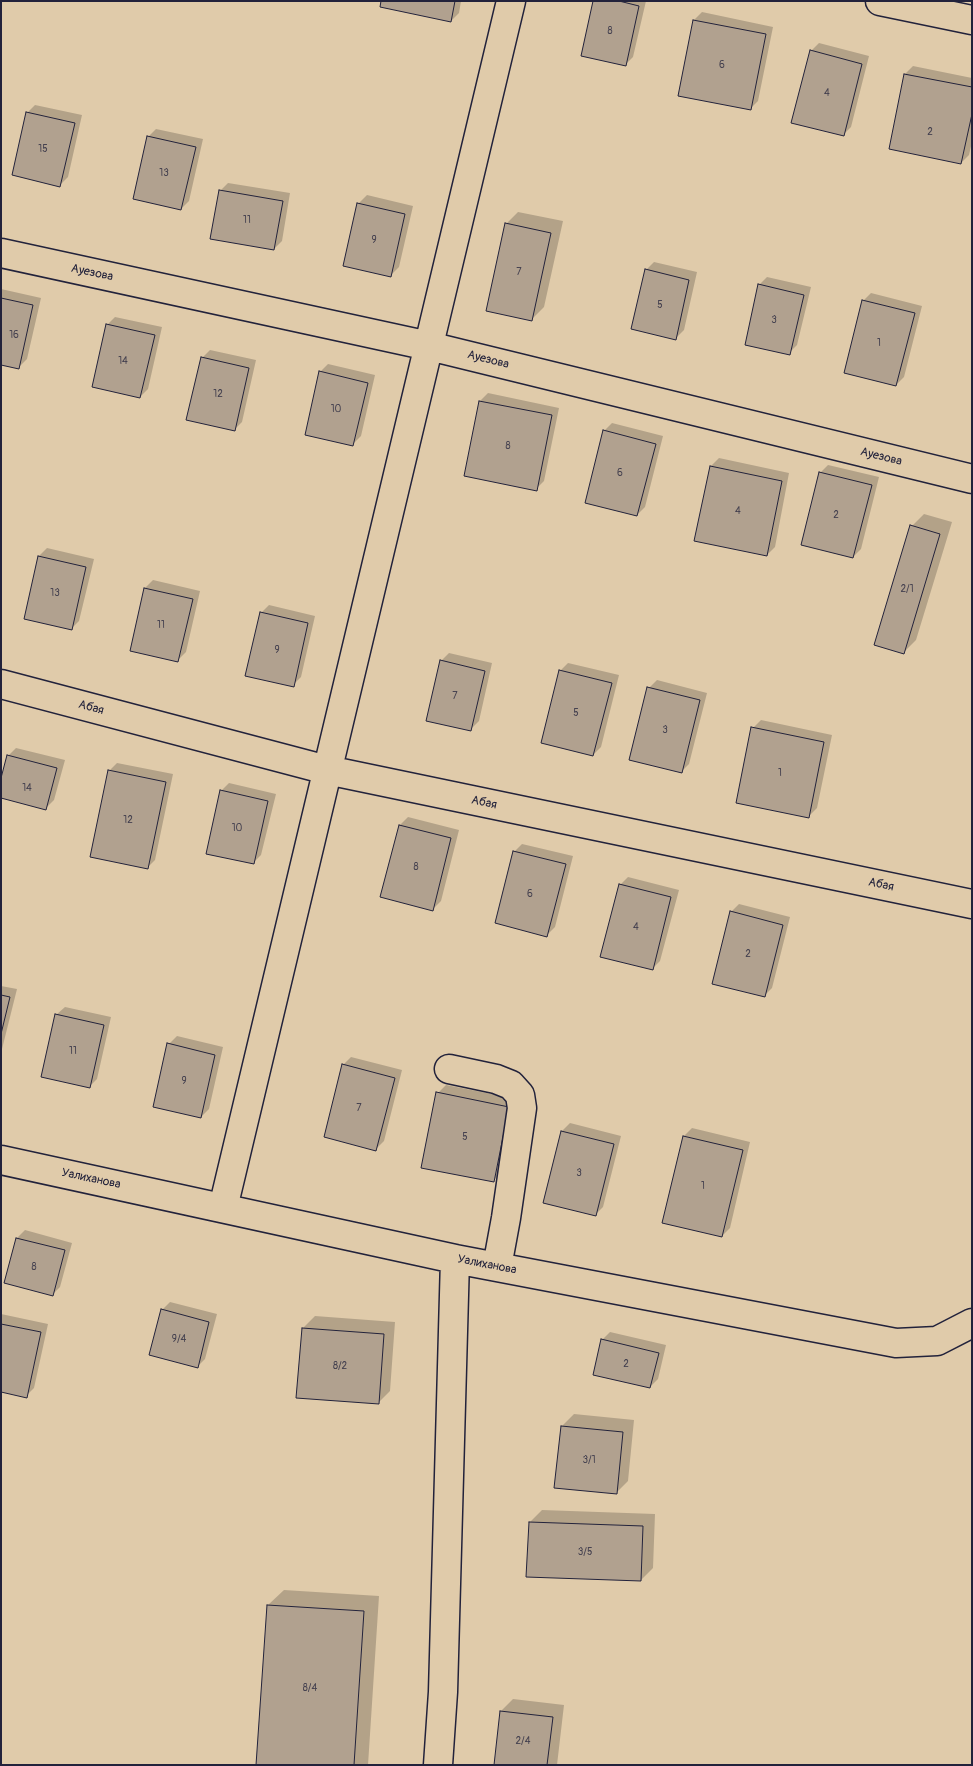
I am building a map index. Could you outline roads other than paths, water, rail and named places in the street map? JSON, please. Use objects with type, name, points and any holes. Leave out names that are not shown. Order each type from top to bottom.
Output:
[{"type":"street","points":[[223,1208],[511,1]]},
{"type":"street","points":[[880,1],[972,20]]},
{"type":"street","name":"Ауезова","points":[[1,253],[429,346],[972,479]]},
{"type":"street","name":"Абая","points":[[1,684],[327,770],[972,904]]},
{"type":"street","points":[[449,1068],[511,1084],[520,1095],[522,1108],[497,1267]]},
{"type":"street","name":"Уалиханова","points":[[1,1160],[455,1260],[896,1344],[937,1341],[972,1323]]},
{"type":"street","points":[[438,1765],[443,1692],[455,1260]]}]
